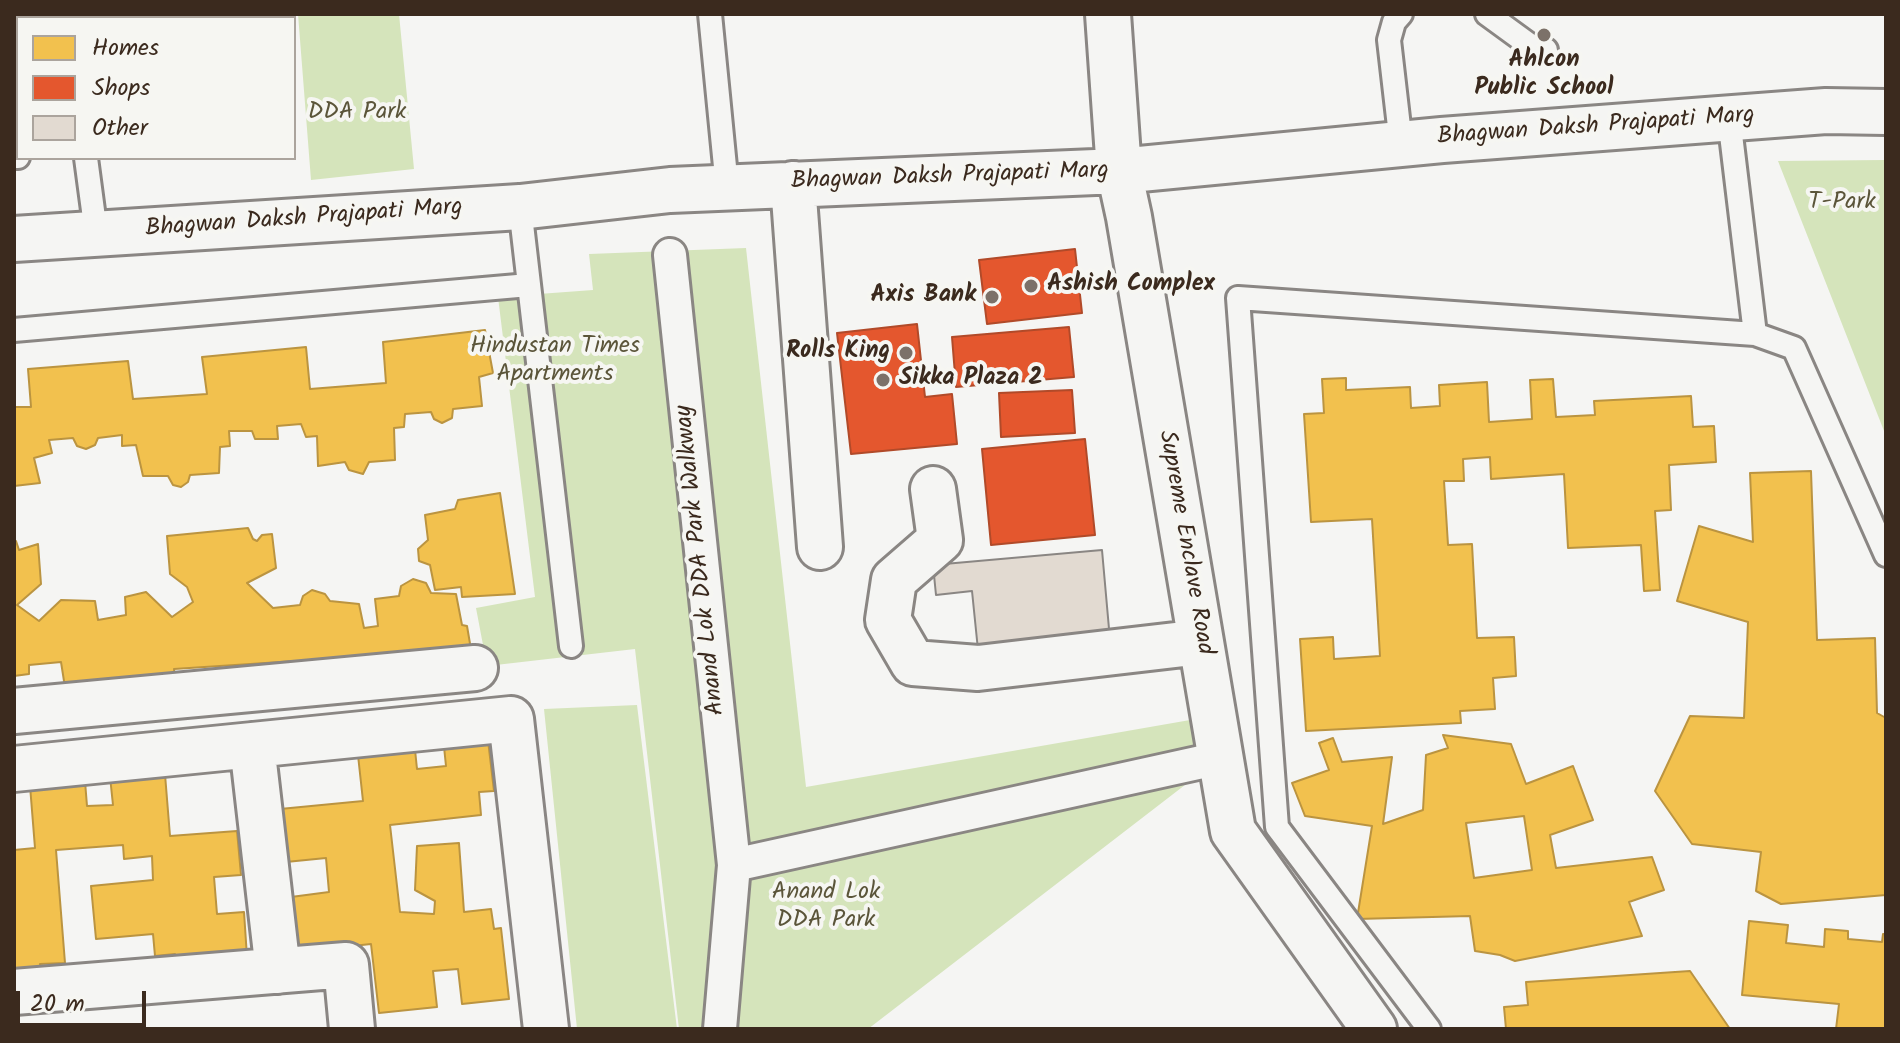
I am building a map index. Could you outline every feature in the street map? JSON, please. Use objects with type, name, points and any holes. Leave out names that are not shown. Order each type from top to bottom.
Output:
[{"type":"street","name":"Supreme Enclave Road","points":[[1108,14],[1119,171],[1233,831],[1374,1029]]},
{"type":"street","name":"Bhagwan Daksh Prajapati Marg","points":[[14,239],[520,207],[670,190],[1119,171],[1401,144],[1729,118],[1826,111],[1886,112]]},
{"type":"street","points":[[793,184],[820,547]]},
{"type":"street","name":"Anand Lok DDA Park Walkway","points":[[670,255],[734,865],[720,1029]]},
{"type":"street","points":[[933,489],[940,540],[894,580],[888,620],[913,663],[978,668],[1201,642]]},
{"type":"street","points":[[14,711],[475,668]]},
{"type":"street","points":[[14,769],[511,719],[534,1028]]},
{"type":"street","points":[[252,745],[278,971]]},
{"type":"street","points":[[734,865],[1220,758]]},
{"type":"street","points":[[14,992],[346,965],[352,1029]]},
{"type":"lane","points":[[710,14],[727,187]]},
{"type":"lane","points":[[1401,14],[1394,22],[1389,40],[1401,144]]},
{"type":"lane","points":[[1487,14],[1535,49],[1546,50]]},
{"type":"lane","points":[[1729,118],[1755,334]]},
{"type":"lane","points":[[86,160],[96,233]]},
{"type":"lane","points":[[520,207],[571,646]]},
{"type":"lane","points":[[14,330],[529,285]]},
{"type":"lane","points":[[1429,1029],[1277,827],[1238,298],[1755,334],[1794,348],[1886,555]]},
{"type":"green space","name":"DDA Park","points":[[298,14],[399,14],[414,169],[311,180]]},
{"type":"green space","name":"T-Park","points":[[1884,160],[1886,164],[1886,436],[1778,161]]},
{"type":"green space","name":"Anand Lok DDA Park","points":[[746,248],[806,787],[1213,716],[1220,758],[868,1029],[679,1029],[635,649],[487,666],[476,608],[535,597],[498,297],[593,290],[589,254]]},
{"type":"green space","points":[[637,705],[677,1029],[577,1029],[544,709]]},
{"type":"building: Homes","points":[[14,14],[62,14],[16,16],[14,117]]},
{"type":"building: Homes","points":[[189,14],[292,16],[190,16]]},
{"type":"building: Homes","points":[[485,330],[493,373],[479,377],[482,406],[453,409],[452,418],[442,423],[434,419],[431,412],[405,414],[404,427],[394,428],[395,460],[369,462],[363,474],[349,470],[345,462],[318,466],[317,436],[306,437],[301,424],[277,426],[278,439],[255,439],[252,431],[229,431],[230,446],[220,447],[219,473],[190,475],[188,482],[181,487],[173,485],[168,476],[143,476],[136,445],[122,446],[122,435],[98,438],[95,445],[86,449],[77,446],[73,438],[49,440],[52,453],[34,458],[40,483],[14,486],[14,407],[31,407],[28,369],[128,361],[133,399],[207,394],[202,357],[306,347],[310,389],[386,383],[383,342]]},
{"type":"building: Homes","points":[[1346,378],[1346,390],[1410,387],[1411,408],[1440,406],[1439,385],[1487,382],[1489,422],[1532,419],[1530,380],[1553,379],[1556,417],[1595,415],[1594,401],[1691,396],[1693,427],[1714,426],[1716,462],[1669,465],[1671,510],[1655,511],[1660,590],[1644,591],[1641,545],[1568,548],[1564,474],[1491,479],[1490,457],[1463,459],[1464,481],[1444,481],[1448,545],[1472,544],[1477,638],[1514,637],[1516,676],[1493,678],[1495,709],[1460,711],[1461,723],[1306,731],[1300,639],[1333,637],[1334,659],[1380,656],[1372,519],[1311,522],[1304,414],[1324,413],[1322,379]]},
{"type":"building: Homes","points":[[1811,471],[1817,640],[1875,638],[1877,713],[1886,718],[1886,895],[1781,904],[1756,891],[1761,852],[1692,844],[1655,791],[1690,716],[1744,718],[1748,622],[1677,601],[1699,526],[1753,542],[1750,473]]},
{"type":"building: Homes","points":[[500,493],[515,594],[462,597],[461,587],[435,590],[430,565],[419,561],[418,549],[428,540],[425,515],[455,509],[458,500]]},
{"type":"building: Homes","points":[[248,528],[257,541],[262,535],[272,534],[276,568],[247,583],[273,608],[300,605],[303,596],[312,590],[325,594],[330,601],[359,604],[364,628],[378,626],[375,599],[399,596],[401,586],[413,579],[426,583],[431,593],[456,594],[462,625],[467,626],[474,667],[297,681],[296,661],[174,669],[176,689],[67,700],[61,662],[29,665],[29,674],[14,676],[14,541],[19,550],[38,544],[41,584],[17,605],[39,621],[61,600],[95,601],[98,620],[126,615],[125,597],[146,592],[172,617],[193,602],[187,587],[170,574],[167,536]]},
{"type":"building: Homes","points":[[487,732],[494,791],[479,792],[481,815],[390,825],[400,912],[434,914],[435,901],[415,890],[417,846],[459,843],[464,912],[491,909],[494,929],[501,928],[509,999],[462,1004],[458,969],[433,971],[437,1007],[379,1013],[371,944],[297,952],[291,897],[329,892],[326,858],[286,862],[280,809],[363,801],[357,746],[414,740],[417,769],[446,766],[443,737]]},
{"type":"building: Homes","points":[[1443,735],[1511,744],[1526,784],[1573,766],[1593,820],[1550,835],[1556,868],[1652,857],[1664,890],[1629,902],[1642,936],[1515,961],[1475,951],[1470,916],[1357,919],[1372,826],[1305,816],[1292,783],[1329,770],[1319,743],[1333,738],[1342,762],[1392,757],[1383,824],[1423,810],[1426,755],[1448,748]],"holes":[[[1524,816],[1532,870],[1474,878],[1466,823]]]},
{"type":"building: Homes","points":[[164,762],[170,836],[237,831],[241,875],[214,877],[217,914],[244,912],[247,957],[176,962],[175,954],[155,956],[153,934],[96,939],[91,886],[153,880],[152,856],[124,859],[123,845],[56,850],[65,963],[40,964],[41,977],[14,979],[14,850],[35,848],[29,773],[84,769],[87,806],[113,805],[109,767]]},
{"type":"building: Homes","points":[[1749,921],[1788,925],[1786,943],[1824,947],[1825,929],[1848,931],[1848,939],[1882,942],[1883,934],[1886,934],[1886,1029],[1836,1029],[1839,1004],[1742,995]]},
{"type":"building: Homes","points":[[1690,971],[1730,1029],[1506,1029],[1504,1007],[1528,1005],[1526,982]]},
{"type":"building: Shops","name":"Ashish Complex","points":[[1075,249],[1082,313],[987,324],[979,260]]},
{"type":"building: Shops","name":"Sikka Plaza 2","points":[[917,324],[925,397],[952,394],[957,444],[851,454],[837,333]]},
{"type":"building: Shops","name":"Ashish Complex","points":[[1069,327],[1074,377],[956,387],[952,337]]},
{"type":"building: Shops","points":[[1072,390],[1075,433],[1001,437],[999,393]]},
{"type":"building: Shops","points":[[1085,439],[1095,535],[991,545],[982,449]]},
{"type":"building: Other","points":[[1102,550],[1110,640],[978,650],[972,591],[936,595],[933,565]]},
{"type":"place","name":"Ahlcon Public School","points":[[1544,35]]},
{"type":"place","name":"Ashish Complex","points":[[1031,286]]},
{"type":"place","name":"Axis Bank","points":[[992,297]]},
{"type":"place","name":"Rolls King","points":[[906,353]]},
{"type":"place","name":"Sikka Plaza 2","points":[[883,380]]},
{"type":"park label","name":"Hindustan Times Apartments","points":[[555,362]]}]
